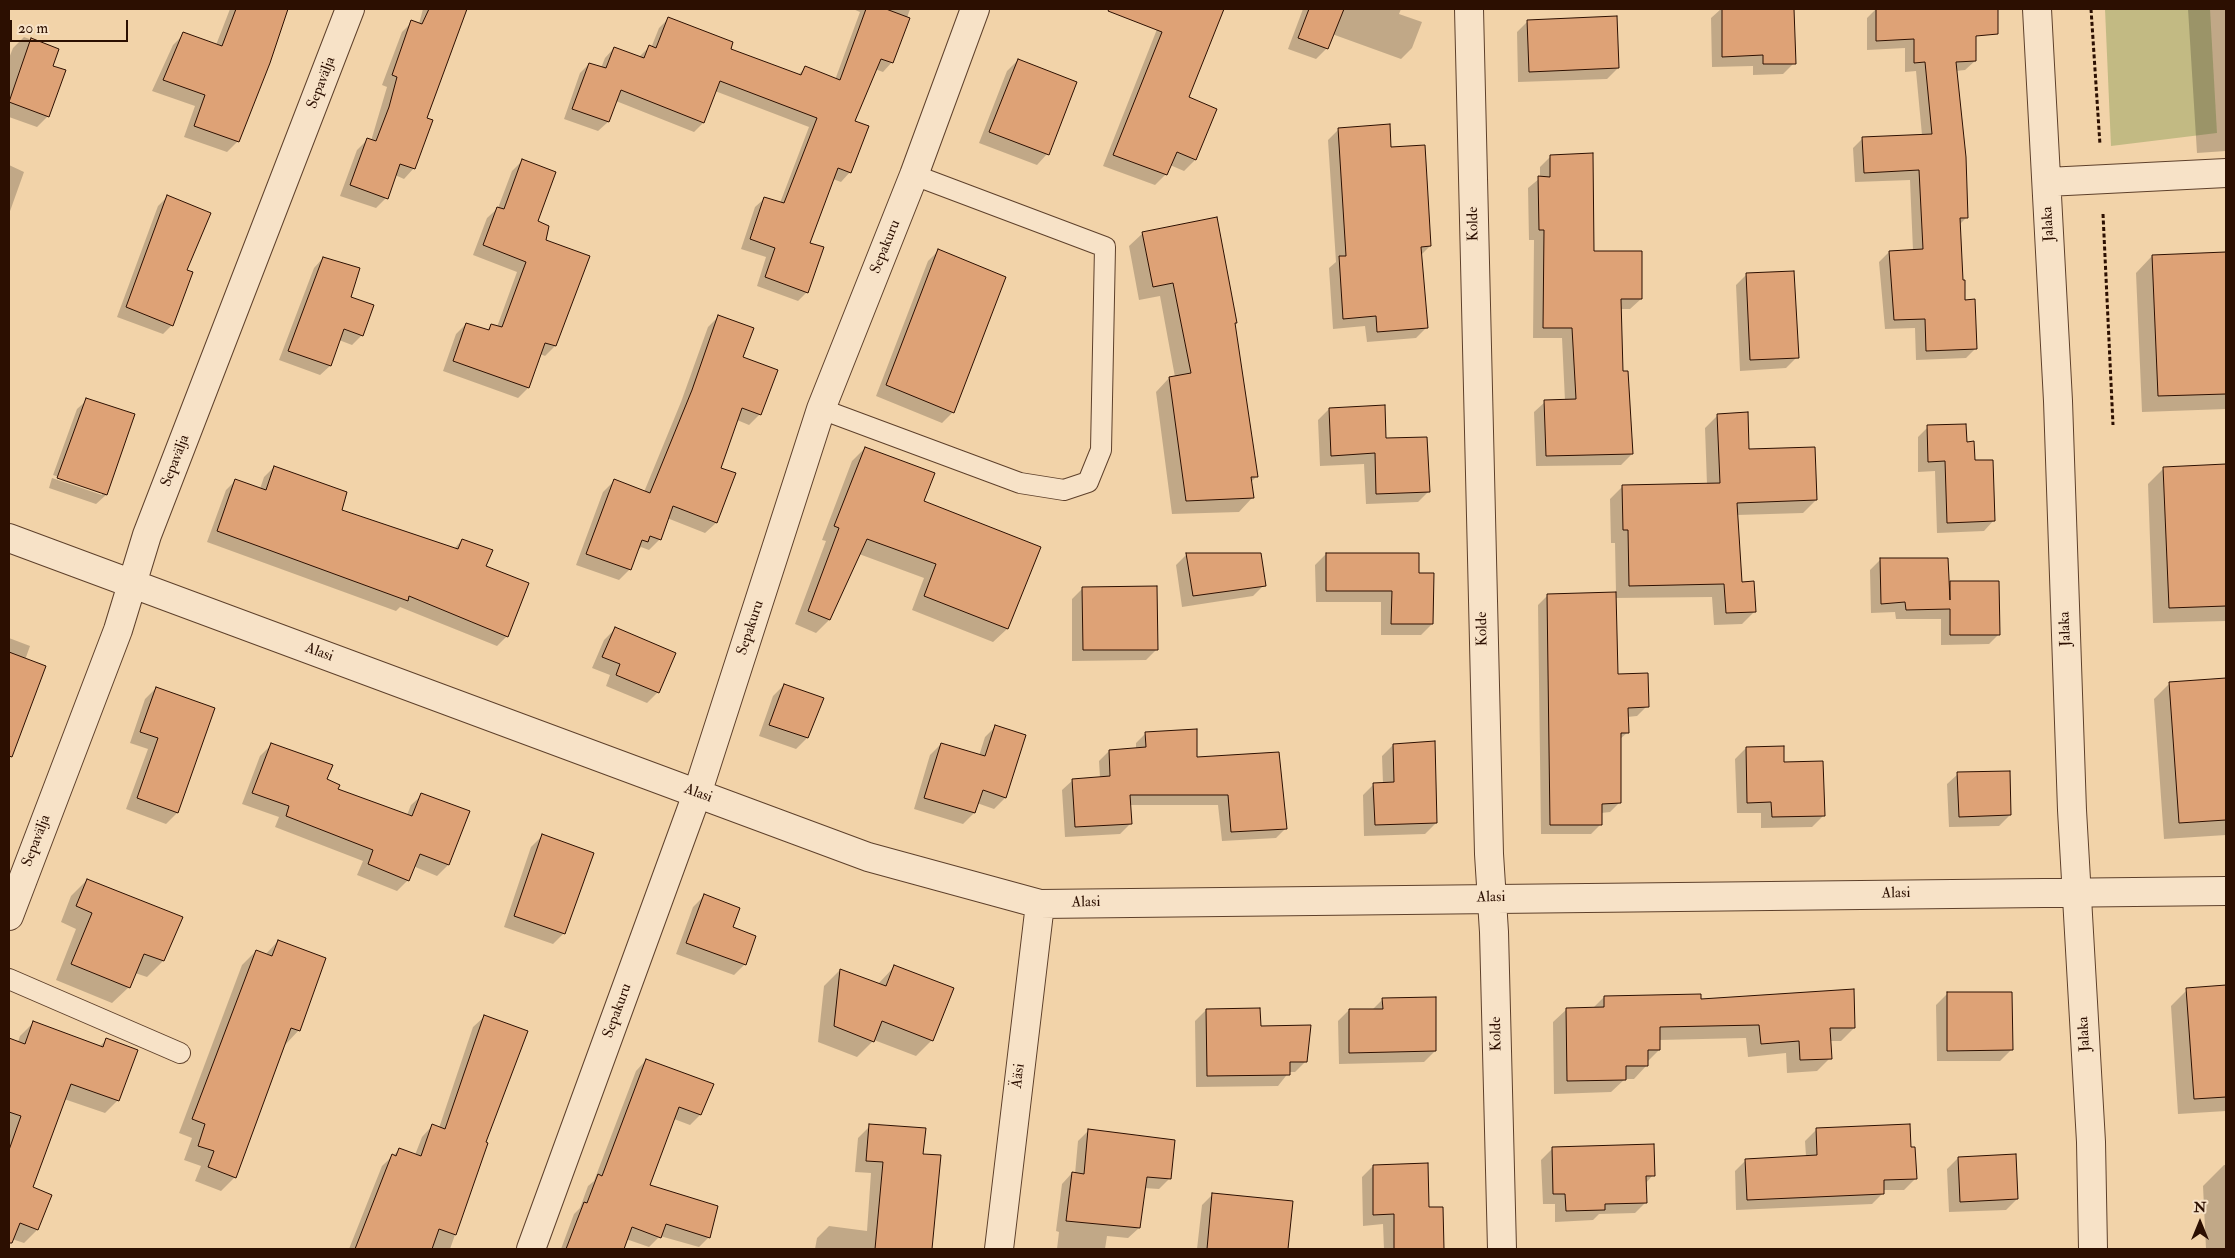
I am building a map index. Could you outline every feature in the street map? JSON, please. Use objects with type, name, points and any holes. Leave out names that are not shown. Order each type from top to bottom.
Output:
[{"type":"street","name":"Sepavälja","points":[[9,916],[118,630],[147,535],[350,9]]},
{"type":"street","name":"Sepakuru","points":[[531,1249],[697,794],[821,409],[914,175],[975,9]]},
{"type":"street","name":"Kolde","points":[[1469,9],[1489,854],[1492,898],[1502,1249]]},
{"type":"street","name":"Jalaka","points":[[2037,9],[2058,401],[2076,892],[2091,1142],[2093,1249]]},
{"type":"street","points":[[2047,182],[2226,173]]},
{"type":"street","name":"Alasi","points":[[9,538],[868,858],[1040,904],[2226,891]]},
{"type":"street","name":"Ääsi","points":[[999,1249],[1040,904]]},
{"type":"lane","points":[[821,409],[1020,483],[1055,489],[1064,490],[1088,482],[1101,450],[1105,247],[914,175]]},
{"type":"lane","points":[[9,979],[180,1053]]},
{"type":"path","points":[[2091,9],[2102,179],[2113,426]]},
{"type":"shaded area","points":[[2105,9],[2210,9],[2217,133],[2111,146]]},
{"type":"building","points":[[236,9],[288,9],[270,63],[239,142],[194,126],[205,95],[163,80],[183,32],[222,46]]},
{"type":"building","points":[[429,9],[467,9],[427,118],[433,120],[415,169],[400,164],[388,199],[350,185],[367,138],[376,141],[389,107],[397,77],[392,75],[411,20],[422,24]]},
{"type":"building","points":[[866,9],[886,9],[910,18],[893,63],[881,59],[855,121],[869,126],[851,173],[838,168],[810,243],[824,247],[808,293],[765,277],[775,248],[750,239],[764,197],[784,203],[817,118],[720,81],[704,123],[621,90],[609,122],[572,109],[589,63],[606,68],[614,47],[644,58],[649,45],[656,48],[668,17],[733,42],[731,49],[801,75],[805,66],[840,80]]},
{"type":"building","points":[[1109,9],[1224,9],[1189,97],[1217,109],[1196,160],[1177,152],[1167,175],[1113,155],[1162,32],[1108,11]]},
{"type":"building","points":[[1309,9],[1344,9],[1328,49],[1298,38]]},
{"type":"building","points":[[1722,9],[1794,9],[1796,64],[1763,64],[1763,55],[1722,57]]},
{"type":"building","points":[[1876,9],[1998,9],[1998,34],[1976,36],[1976,61],[1956,62],[1966,157],[1968,218],[1960,218],[1963,280],[1965,280],[1965,300],[1975,299],[1977,349],[1926,351],[1925,319],[1894,320],[1889,251],[1923,249],[1919,170],[1864,173],[1862,137],[1932,134],[1925,62],[1914,63],[1914,39],[1876,41]]},
{"type":"building","points":[[1617,16],[1619,68],[1529,72],[1527,20]]},
{"type":"building","points":[[31,38],[59,49],[53,66],[66,70],[49,117],[9,102]]},
{"type":"building","points":[[1018,59],[1077,82],[1049,155],[989,132]]},
{"type":"building","points":[[1390,124],[1391,147],[1425,145],[1431,246],[1421,247],[1428,328],[1377,332],[1376,316],[1343,319],[1339,256],[1346,256],[1338,128]]},
{"type":"building","points":[[1593,153],[1594,251],[1642,251],[1642,299],[1621,299],[1623,371],[1628,371],[1633,454],[1546,456],[1544,400],[1576,399],[1572,328],[1543,328],[1544,230],[1539,230],[1538,176],[1550,177],[1550,155]]},
{"type":"building","points":[[522,159],[556,172],[538,221],[549,226],[546,240],[590,256],[556,346],[545,343],[529,388],[453,361],[466,323],[489,330],[491,324],[502,327],[526,262],[483,245],[497,207],[504,209]]},
{"type":"building","points":[[167,195],[211,213],[187,270],[193,272],[173,326],[126,307]]},
{"type":"building","points":[[1217,217],[1237,323],[1235,323],[1258,477],[1251,477],[1254,498],[1186,501],[1169,377],[1191,373],[1173,283],[1153,287],[1142,232]]},
{"type":"building","points":[[938,249],[1006,277],[954,413],[886,385]]},
{"type":"building","points":[[2226,252],[2226,394],[2158,396],[2152,255]]},
{"type":"building","points":[[323,257],[360,268],[351,297],[374,305],[363,336],[344,329],[331,366],[288,351]]},
{"type":"building","points":[[1794,271],[1799,358],[1750,360],[1746,273]]},
{"type":"building","points":[[718,315],[754,328],[743,357],[778,370],[761,415],[742,408],[721,468],[736,473],[717,523],[673,506],[661,540],[650,536],[648,542],[642,540],[631,570],[586,554],[614,479],[650,493],[692,390]]},
{"type":"building","points":[[86,398],[135,414],[107,495],[57,478]]},
{"type":"building","points":[[1385,405],[1386,438],[1427,437],[1430,492],[1376,494],[1375,453],[1331,456],[1329,408]]},
{"type":"building","points":[[1748,412],[1749,449],[1815,447],[1817,500],[1737,503],[1742,582],[1754,581],[1756,612],[1726,613],[1724,584],[1629,586],[1628,530],[1623,530],[1622,485],[1720,483],[1717,414]]},
{"type":"building","points":[[1966,424],[1967,442],[1974,441],[1975,460],[1993,460],[1995,521],[1947,523],[1945,461],[1928,462],[1927,425]]},
{"type":"building","points":[[865,447],[935,473],[924,501],[1041,547],[1008,629],[924,596],[936,564],[867,539],[830,620],[808,611],[839,528],[834,526]]},
{"type":"building","points":[[2226,464],[2226,606],[2169,608],[2163,467]]},
{"type":"building","points":[[274,466],[347,492],[342,510],[458,549],[462,539],[493,550],[486,566],[529,583],[508,637],[409,596],[408,601],[217,531],[235,479],[266,490]]},
{"type":"building","points":[[1186,553],[1261,553],[1266,586],[1193,596]]},
{"type":"building","points":[[1326,553],[1419,553],[1419,573],[1434,573],[1433,624],[1391,624],[1392,591],[1326,591]]},
{"type":"building","points":[[1880,558],[1948,558],[1950,600],[1950,581],[1999,581],[2000,635],[1950,635],[1950,609],[1906,610],[1905,602],[1881,604]]},
{"type":"building","points":[[1157,586],[1158,650],[1083,650],[1082,587]]},
{"type":"building","points":[[1616,592],[1618,674],[1648,673],[1649,707],[1628,708],[1629,733],[1621,733],[1621,803],[1602,804],[1602,825],[1550,825],[1547,594]]},
{"type":"building","points":[[615,627],[676,653],[659,693],[616,675],[620,664],[602,657]]},
{"type":"building","points":[[9,652],[46,666],[12,757],[9,756]]},
{"type":"building","points":[[2226,678],[2226,820],[2179,823],[2169,682]]},
{"type":"building","points":[[784,684],[824,698],[808,738],[769,725]]},
{"type":"building","points":[[156,687],[215,708],[178,813],[137,798],[158,738],[140,732]]},
{"type":"building","points":[[995,725],[1026,735],[1006,798],[983,790],[975,813],[924,798],[941,743],[985,756]]},
{"type":"building","points":[[1197,729],[1197,757],[1279,752],[1287,829],[1231,832],[1228,795],[1130,795],[1132,824],[1075,827],[1072,779],[1110,776],[1109,750],[1146,747],[1145,732]]},
{"type":"building","points":[[1435,741],[1437,823],[1375,825],[1373,783],[1394,782],[1393,744]]},
{"type":"building","points":[[271,743],[333,765],[327,779],[340,785],[338,789],[412,816],[421,793],[470,811],[449,865],[420,854],[409,881],[368,864],[373,850],[286,816],[289,806],[252,793]]},
{"type":"building","points":[[1784,746],[1784,762],[1823,761],[1825,816],[1772,817],[1771,802],[1747,803],[1746,747]]},
{"type":"building","points":[[2010,771],[2011,815],[1959,817],[1957,772]]},
{"type":"building","points":[[542,834],[594,853],[565,934],[514,916]]},
{"type":"building","points":[[87,879],[183,917],[164,961],[144,954],[130,988],[71,964],[92,913],[76,906]]},
{"type":"building","points":[[704,894],[740,908],[733,927],[756,936],[746,965],[686,943]]},
{"type":"building","points":[[278,940],[326,958],[300,1031],[291,1028],[236,1178],[208,1167],[214,1151],[198,1146],[205,1124],[192,1119],[256,950],[272,956]]},
{"type":"building","points":[[894,965],[954,988],[933,1041],[882,1021],[874,1042],[834,1026],[840,969],[886,986]]},
{"type":"building","points":[[2226,985],[2226,1097],[2194,1099],[2186,988]]},
{"type":"building","points":[[1854,989],[1855,1028],[1830,1028],[1832,1059],[1800,1060],[1799,1041],[1761,1044],[1759,1025],[1660,1027],[1660,1050],[1648,1050],[1648,1066],[1626,1066],[1626,1080],[1567,1081],[1566,1008],[1604,1007],[1604,996],[1701,994],[1701,999]]},
{"type":"building","points":[[1947,992],[2012,992],[2013,1050],[1947,1051]]},
{"type":"building","points":[[1436,997],[1436,1051],[1349,1053],[1349,1009],[1383,1009],[1382,998]]},
{"type":"building","points":[[1260,1008],[1261,1026],[1311,1025],[1307,1062],[1290,1062],[1290,1075],[1207,1076],[1206,1009]]},
{"type":"building","points":[[484,1015],[528,1031],[486,1142],[488,1143],[456,1235],[439,1229],[432,1249],[355,1249],[392,1154],[396,1156],[399,1148],[421,1156],[432,1124],[445,1129]]},
{"type":"building","points":[[33,1021],[103,1047],[106,1038],[138,1050],[119,1101],[71,1084],[33,1187],[52,1195],[38,1230],[20,1223],[12,1243],[9,1243],[9,1150],[21,1116],[9,1112],[9,1038],[25,1044]]},
{"type":"building","points":[[646,1059],[714,1084],[701,1115],[679,1107],[650,1185],[718,1206],[710,1238],[666,1224],[661,1238],[632,1227],[624,1249],[566,1249],[584,1202],[587,1203],[598,1174],[602,1176]]},
{"type":"building","points":[[869,1124],[926,1128],[923,1154],[941,1155],[932,1249],[875,1249],[883,1162],[866,1161]]},
{"type":"building","points":[[1910,1124],[1911,1147],[1915,1147],[1917,1179],[1884,1180],[1884,1194],[1747,1200],[1745,1159],[1817,1155],[1816,1128]]},
{"type":"building","points":[[1088,1129],[1175,1140],[1171,1179],[1147,1177],[1140,1228],[1066,1221],[1072,1172],[1084,1174]]},
{"type":"building","points":[[1654,1144],[1655,1176],[1646,1176],[1647,1203],[1605,1204],[1605,1210],[1566,1211],[1565,1194],[1553,1194],[1552,1147]]},
{"type":"building","points":[[2016,1154],[2018,1199],[1960,1202],[1958,1157]]},
{"type":"building","points":[[1428,1163],[1429,1207],[1443,1207],[1444,1249],[1394,1249],[1394,1214],[1373,1215],[1373,1165]]},
{"type":"building","points":[[1212,1193],[1293,1201],[1288,1249],[1207,1249]]}]
